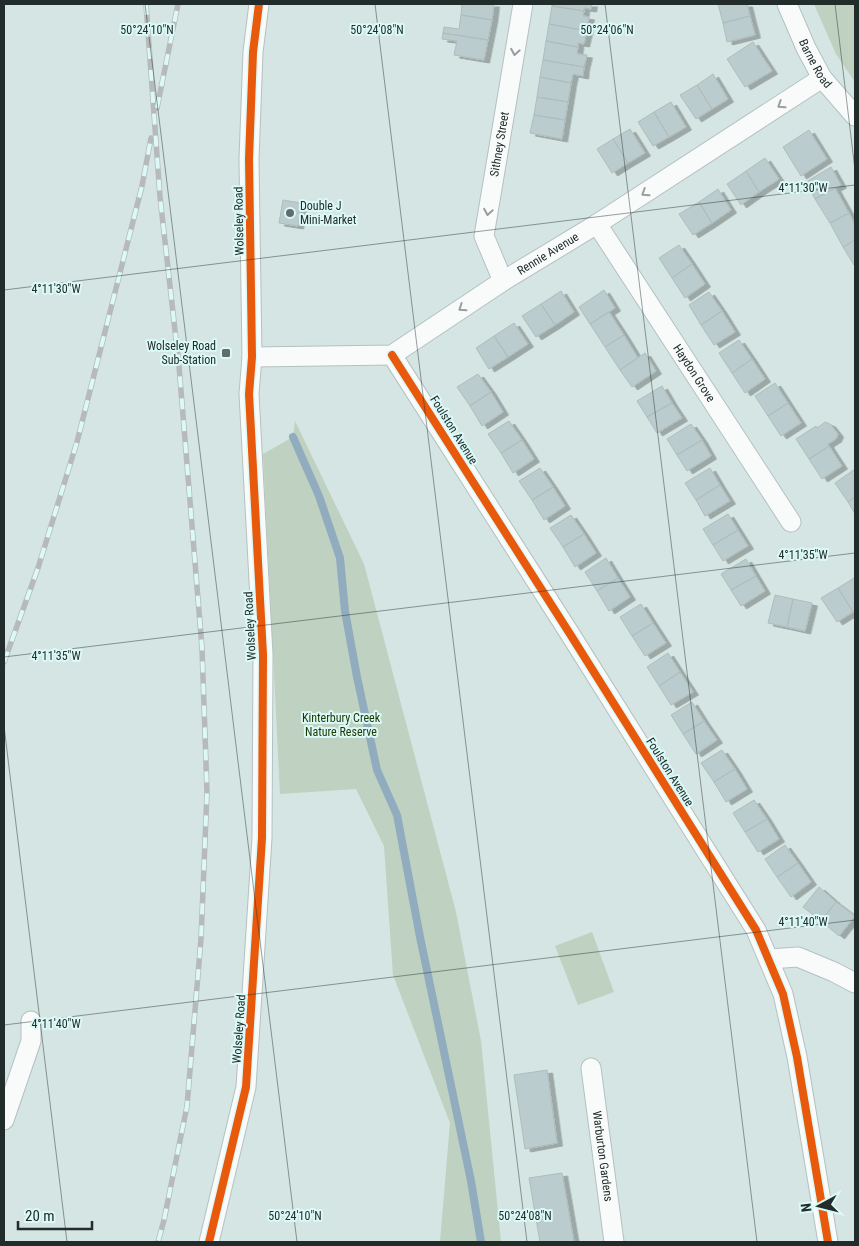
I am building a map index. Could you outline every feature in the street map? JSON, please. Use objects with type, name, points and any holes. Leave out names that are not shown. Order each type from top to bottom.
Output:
[{"type":"street","name":"Wolseley Road","points":[[209,1242],[246,1087],[262,838],[263,655],[249,394],[252,357],[249,160],[254,52],[259,4]]},
{"type":"street","name":"Sithney Street","points":[[503,281],[484,236],[523,4]]},
{"type":"street","name":"Barne Road","points":[[787,4],[806,48],[822,78],[855,116]]},
{"type":"street","name":"Rennie Avenue","points":[[392,354],[503,281],[598,224],[822,78]]},
{"type":"street","name":"Haydon Grove","points":[[598,224],[791,522]]},
{"type":"street","points":[[252,357],[392,354]]},
{"type":"street","name":"Foulston Avenue","points":[[392,354],[581,650],[756,930],[783,994],[797,1057],[828,1242]]},
{"type":"street","points":[[769,959],[798,957],[855,983]]},
{"type":"street","points":[[4,1120],[31,1041],[31,1021]]},
{"type":"street","name":"Warburton Gardens","points":[[591,1068],[614,1242]]},
{"type":"green space","points":[[814,4],[855,4],[855,82],[836,54]]},
{"type":"green space","name":"Kinterbury Creek Nature Reserve","points":[[295,421],[364,564],[456,912],[481,1041],[501,1242],[440,1242],[450,1123],[393,975],[384,846],[356,789],[280,794],[263,454],[293,437]]},
{"type":"green space","points":[[592,932],[614,992],[578,1005],[555,946]]},
{"type":"building","points":[[462,4],[494,4],[492,20],[461,15]]},
{"type":"building","points":[[552,4],[592,4],[591,9],[584,8],[584,11],[552,6]]},
{"type":"building","points":[[718,4],[747,4],[750,16],[723,23]]},
{"type":"building","points":[[552,6],[584,11],[583,16],[589,17],[587,31],[549,24]]},
{"type":"building","points":[[461,15],[492,20],[488,40],[443,33],[444,27],[459,29]]},
{"type":"building","points":[[750,16],[755,35],[727,42],[723,23]]},
{"type":"building","points":[[549,24],[587,31],[584,44],[578,43],[578,47],[546,41]]},
{"type":"building","points":[[443,33],[488,40],[484,60],[454,55],[457,41],[442,39]]},
{"type":"building","points":[[546,41],[578,47],[577,54],[587,55],[584,67],[543,60]]},
{"type":"building","points":[[753,42],[772,71],[745,87],[727,59]]},
{"type":"building","points":[[543,60],[584,67],[583,76],[573,74],[571,83],[540,77]]},
{"type":"building","points":[[713,74],[728,99],[712,109],[697,85]]},
{"type":"building","points":[[540,77],[571,83],[568,102],[537,97]]},
{"type":"building","points":[[697,85],[712,109],[696,119],[680,95]]},
{"type":"building","points":[[537,97],[568,102],[565,120],[534,115]]},
{"type":"building","points":[[671,102],[686,127],[669,137],[654,112]]},
{"type":"building","points":[[654,112],[669,137],[653,146],[638,122]]},
{"type":"building","points":[[534,115],[565,120],[562,139],[530,133]]},
{"type":"building","points":[[630,129],[645,153],[628,163],[613,139]]},
{"type":"building","points":[[809,130],[827,159],[801,176],[783,147]]},
{"type":"building","points":[[613,139],[628,163],[612,173],[597,149]]},
{"type":"building","points":[[765,158],[779,179],[759,192],[746,171]]},
{"type":"building","points":[[831,167],[841,185],[815,199],[806,182]]},
{"type":"building","points":[[746,171],[759,192],[741,205],[727,184]]},
{"type":"building","points":[[835,188],[849,213],[830,223],[815,199]]},
{"type":"building","points":[[718,189],[731,210],[712,223],[699,202]]},
{"type":"building","name":"Double J Mini-Market","points":[[283,200],[301,203],[298,226],[279,223]]},
{"type":"building","points":[[699,202],[712,223],[693,235],[679,214]]},
{"type":"building","points":[[849,213],[855,225],[855,240],[843,247],[830,223]]},
{"type":"building","points":[[855,240],[855,264],[854,265],[843,247]]},
{"type":"building","points":[[679,245],[692,264],[672,278],[659,258]]},
{"type":"building","points":[[692,264],[705,284],[685,298],[672,278]]},
{"type":"building","points":[[604,290],[615,308],[590,324],[579,307]]},
{"type":"building","points":[[561,291],[574,312],[555,325],[541,304]]},
{"type":"building","points":[[709,292],[722,311],[701,325],[689,305]]},
{"type":"building","points":[[541,304],[555,325],[536,337],[522,316]]},
{"type":"building","points":[[722,311],[735,332],[714,345],[701,325]]},
{"type":"building","points":[[609,312],[624,335],[605,347],[590,324]]},
{"type":"building","points":[[514,323],[528,344],[508,357],[494,336]]},
{"type":"building","points":[[624,335],[638,358],[620,370],[605,347]]},
{"type":"building","points":[[494,336],[508,357],[489,369],[476,348]]},
{"type":"building","points":[[739,340],[752,359],[732,373],[719,353]]},
{"type":"building","points":[[645,353],[656,371],[632,387],[620,370]]},
{"type":"building","points":[[752,359],[765,379],[745,393],[732,373]]},
{"type":"building","points":[[478,374],[491,392],[470,406],[457,387]]},
{"type":"building","points":[[775,383],[788,403],[768,416],[755,396]]},
{"type":"building","points":[[662,386],[672,403],[647,417],[637,401]]},
{"type":"building","points":[[491,392],[503,412],[482,426],[470,406]]},
{"type":"building","points":[[672,403],[682,418],[657,433],[647,417]]},
{"type":"building","points":[[788,403],[801,423],[781,436],[768,416]]},
{"type":"building","points":[[509,421],[522,440],[501,453],[488,434]]},
{"type":"building","points":[[825,422],[830,424],[838,434],[836,439],[809,459],[796,439]]},
{"type":"building","points":[[691,424],[702,440],[677,455],[667,439]]},
{"type":"building","points":[[522,440],[534,459],[513,473],[501,453]]},
{"type":"building","points":[[702,440],[711,456],[687,471],[677,455]]},
{"type":"building","points":[[829,446],[842,466],[822,479],[809,459]]},
{"type":"building","points":[[540,468],[553,487],[532,500],[519,481]]},
{"type":"building","points":[[710,468],[720,485],[696,500],[685,483]]},
{"type":"building","points":[[855,469],[855,497],[848,502],[835,483]]},
{"type":"building","points":[[720,485],[730,501],[705,516],[696,500]]},
{"type":"building","points":[[553,487],[565,506],[544,520],[532,500]]},
{"type":"building","points":[[855,497],[855,514],[848,502]]},
{"type":"building","points":[[728,514],[738,530],[713,545],[703,529]]},
{"type":"building","points":[[571,515],[584,534],[563,547],[550,528]]},
{"type":"building","points":[[738,530],[748,546],[723,561],[713,545]]},
{"type":"building","points":[[584,534],[596,553],[575,567],[563,547]]},
{"type":"building","points":[[606,558],[618,578],[597,591],[585,572]]},
{"type":"building","points":[[746,559],[756,576],[731,590],[721,574]]},
{"type":"building","points":[[756,576],[765,591],[741,606],[731,590]]},
{"type":"building","points":[[618,578],[630,597],[609,611],[597,591]]},
{"type":"building","points":[[854,578],[855,611],[853,612],[838,588]]},
{"type":"building","points":[[838,588],[853,612],[837,622],[821,598]]},
{"type":"building","points":[[775,595],[793,599],[787,627],[768,623]]},
{"type":"building","points":[[793,599],[812,603],[805,631],[787,627]]},
{"type":"building","points":[[641,604],[653,623],[632,636],[620,617]]},
{"type":"building","points":[[653,623],[666,643],[645,656],[632,636]]},
{"type":"building","points":[[668,653],[680,672],[659,686],[647,667]]},
{"type":"building","points":[[680,672],[693,692],[671,705],[659,686]]},
{"type":"building","points":[[692,702],[704,721],[683,734],[671,715]]},
{"type":"building","points":[[704,721],[717,740],[696,754],[683,734]]},
{"type":"building","points":[[722,750],[735,769],[714,782],[701,763]]},
{"type":"building","points":[[735,769],[747,789],[726,802],[714,782]]},
{"type":"building","points":[[754,800],[767,819],[745,832],[733,813]]},
{"type":"building","points":[[767,819],[779,839],[758,852],[745,832]]},
{"type":"building","points":[[785,845],[798,863],[777,877],[765,859]]},
{"type":"building","points":[[798,863],[811,882],[791,897],[777,877]]},
{"type":"building","points":[[819,887],[836,902],[821,921],[803,907]]},
{"type":"building","points":[[836,902],[855,916],[839,936],[821,921]]},
{"type":"building","points":[[547,1070],[557,1143],[525,1149],[514,1075]]},
{"type":"building","points":[[562,1173],[574,1242],[540,1242],[529,1178]]},
{"type":"waterway","points":[[293,437],[319,496],[340,558],[345,611],[357,677],[377,770],[397,815],[420,937],[471,1181],[481,1242]]},
{"type":"railway","points":[[146,4],[160,197],[179,366],[202,648],[207,792],[201,939],[187,1106],[158,1242]]},
{"type":"railway","points":[[157,108],[178,4]]},
{"type":"railway","points":[[4,662],[38,568],[77,442],[142,186],[151,138]]},
{"type":"cycle path","points":[[209,1242],[246,1087],[262,838],[263,655],[249,394],[252,357],[249,159],[253,52],[259,4]]},
{"type":"cycle path","points":[[392,355],[756,930],[783,994],[797,1057],[828,1242]]},
{"type":"place","name":"Double J Mini-Market","points":[[290,213]]},
{"type":"place","name":"Wolseley Road Sub-Station","points":[[226,353]]}]
